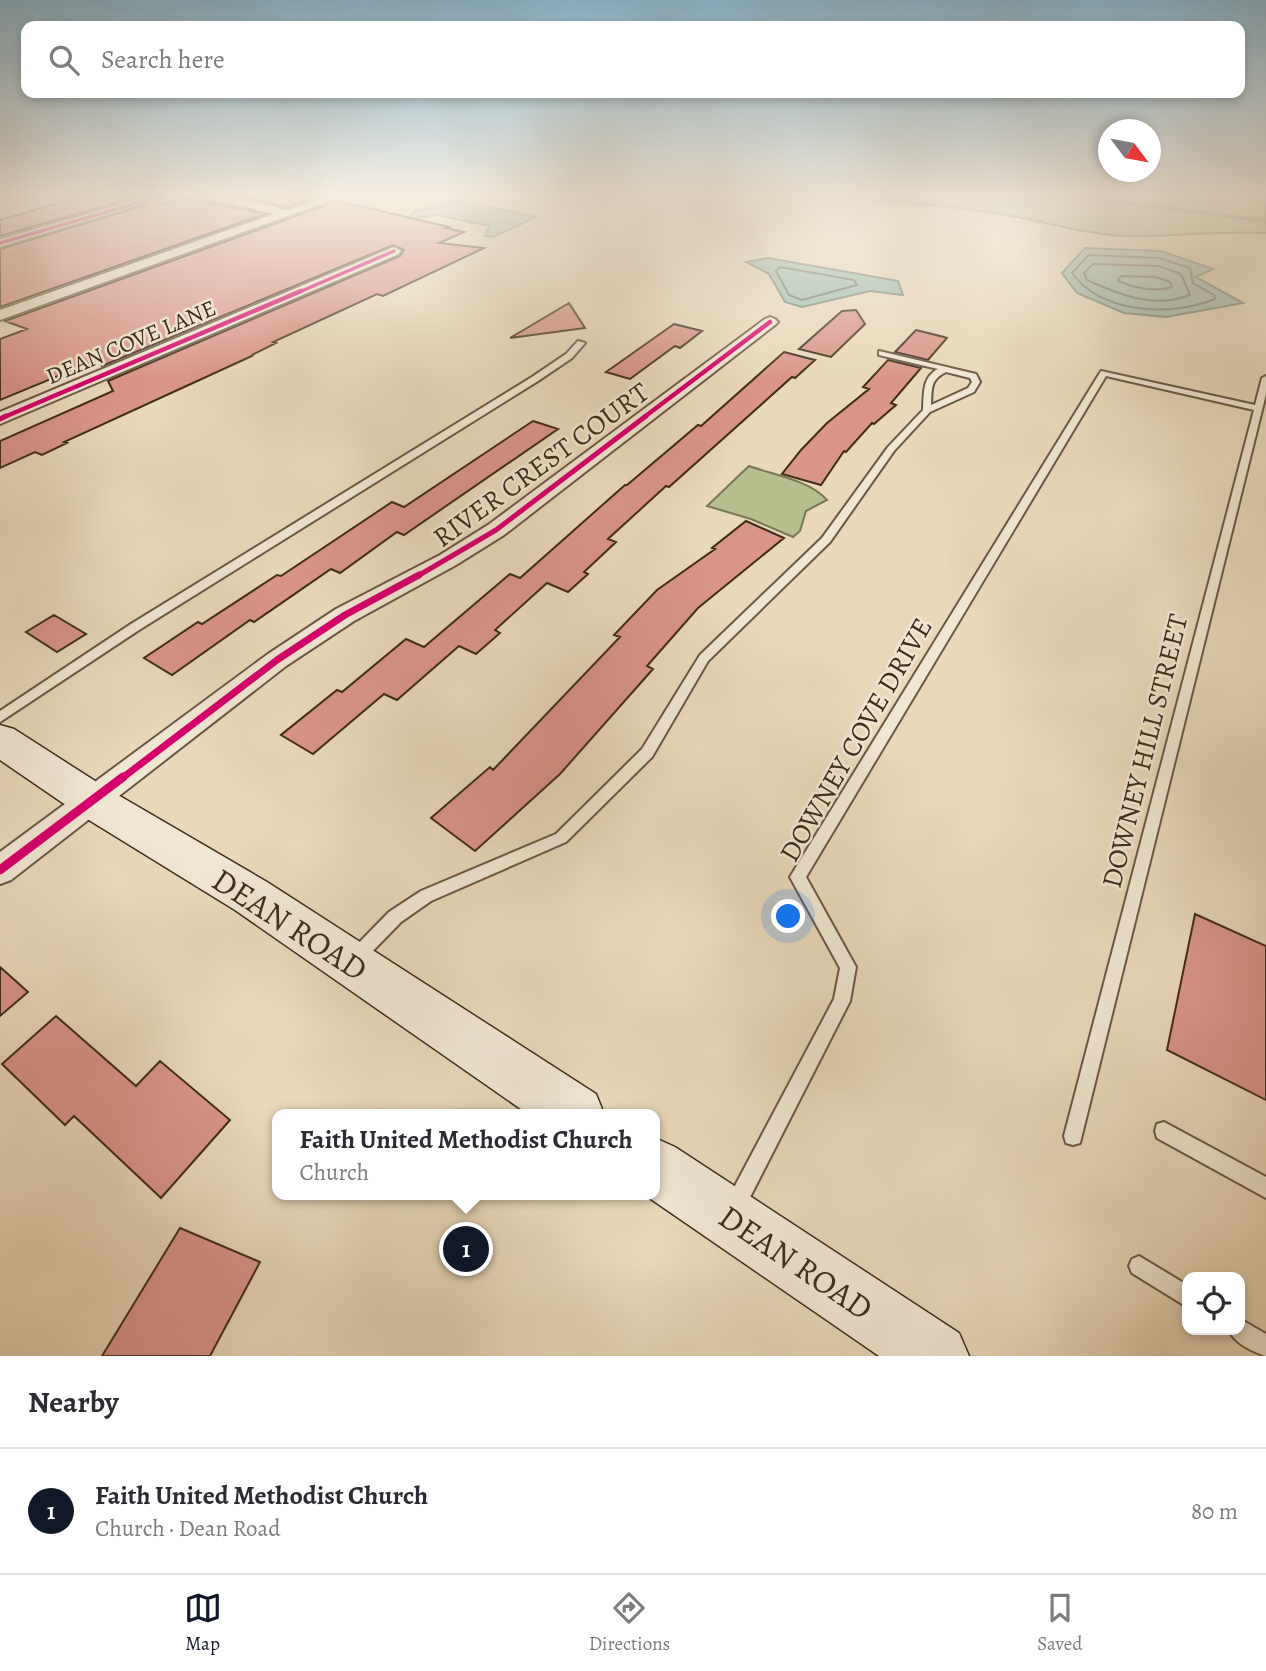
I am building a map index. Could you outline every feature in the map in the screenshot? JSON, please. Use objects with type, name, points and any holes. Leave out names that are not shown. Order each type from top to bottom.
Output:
[{"type":"main road","name":"DEAN ROAD","points":[[0,740],[91,800],[251,896],[569,1109]]},
{"type":"main road","name":"DEAN ROAD","points":[[660,1170],[936,1356]]},
{"type":"street","points":[[0,315],[166,256]]},
{"type":"street","name":"DEAN COVE LANE","points":[[0,419],[382,256]]},
{"type":"street","name":"RIVER CREST COURT","points":[[0,870],[277,660],[345,615],[448,560],[496,530],[770,322]]},
{"type":"lane","points":[[0,718],[135,627],[535,379],[569,356],[581,343]]},
{"type":"lane","points":[[350,963],[395,917],[426,895],[561,838],[647,753],[704,658],[826,540],[891,449],[927,410],[971,390],[976,382],[973,376],[882,353]]},
{"type":"lane","points":[[927,410],[928,386],[933,375],[945,369]]},
{"type":"lane","name":"DOWNEY COVE DRIVE","points":[[729,1217],[842,1001],[848,967],[798,877],[1104,373],[1258,408]]},
{"type":"lane","name":"DOWNEY HILL STREET","points":[[1073,1136],[1266,378]]},
{"type":"lane","points":[[1164,1131],[1266,1188]]},
{"type":"lane","points":[[1139,1266],[1182,1294]]},
{"type":"lane","points":[[1245,1333],[1266,1346]]},
{"type":"green space","points":[[749,466],[801,483],[827,500],[806,511],[800,531],[793,537],[751,519],[707,506]]},
{"type":"water","points":[[1077,256],[1176,256],[1213,269],[1196,277],[1243,303],[1166,317],[1124,313],[1077,293],[1062,273]]},
{"type":"water","points":[[768,258],[898,281],[903,295],[870,291],[802,307],[785,302],[769,274],[746,262]]},
{"type":"building","points":[[0,256],[145,256],[0,307]]},
{"type":"building","points":[[185,256],[366,256],[102,366],[99,359],[0,400],[0,339],[27,329],[5,321]]},
{"type":"building","points":[[399,256],[467,256],[383,296],[377,294],[273,342],[276,343],[254,355],[64,442],[67,443],[42,455],[35,452],[0,468],[0,441],[113,391],[108,381]]},
{"type":"building","points":[[569,303],[585,328],[510,338]]},
{"type":"building","points":[[856,310],[865,324],[831,357],[799,349],[842,311]]},
{"type":"building","points":[[674,324],[702,331],[680,348],[675,346],[630,379],[606,372]]},
{"type":"building","points":[[916,330],[947,338],[928,360],[895,352]]},
{"type":"building","points":[[784,352],[815,360],[795,378],[792,377],[608,539],[616,542],[584,572],[588,574],[568,592],[547,583],[495,630],[500,633],[476,654],[459,646],[397,700],[384,694],[313,754],[281,735],[337,690],[342,692],[406,639],[424,647],[510,574],[520,578],[625,485],[698,425],[701,426]]},
{"type":"building","points":[[888,360],[921,368],[891,403],[896,405],[872,423],[846,452],[844,451],[821,485],[782,474],[827,423],[869,389],[863,387]]},
{"type":"building","points":[[533,421],[558,429],[404,535],[397,532],[340,573],[331,569],[254,622],[250,620],[172,675],[144,658],[198,622],[202,624],[277,575],[281,576],[392,502],[404,507]]},
{"type":"building","points":[[746,521],[784,538],[698,608],[647,666],[653,669],[560,774],[475,851],[431,818],[490,767],[493,770],[620,637],[614,635],[657,590],[715,549],[712,548]]},
{"type":"building","points":[[54,615],[86,634],[57,652],[26,632]]},
{"type":"building","points":[[1195,914],[1266,946],[1266,1100],[1167,1050]]},
{"type":"building","points":[[0,967],[28,992],[0,1016]]},
{"type":"building","points":[[56,1016],[136,1086],[160,1061],[230,1120],[161,1198],[74,1116],[65,1125],[2,1064]]},
{"type":"building","points":[[180,1228],[260,1262],[210,1356],[102,1356]]},
{"type":"cycle path","points":[[0,419],[382,256]]},
{"type":"cycle path","points":[[0,870],[277,660],[345,615],[448,560],[496,530],[770,322]]},
{"type":"place","name":"Faith United Methodist Church","points":[[466,1249]]}]
